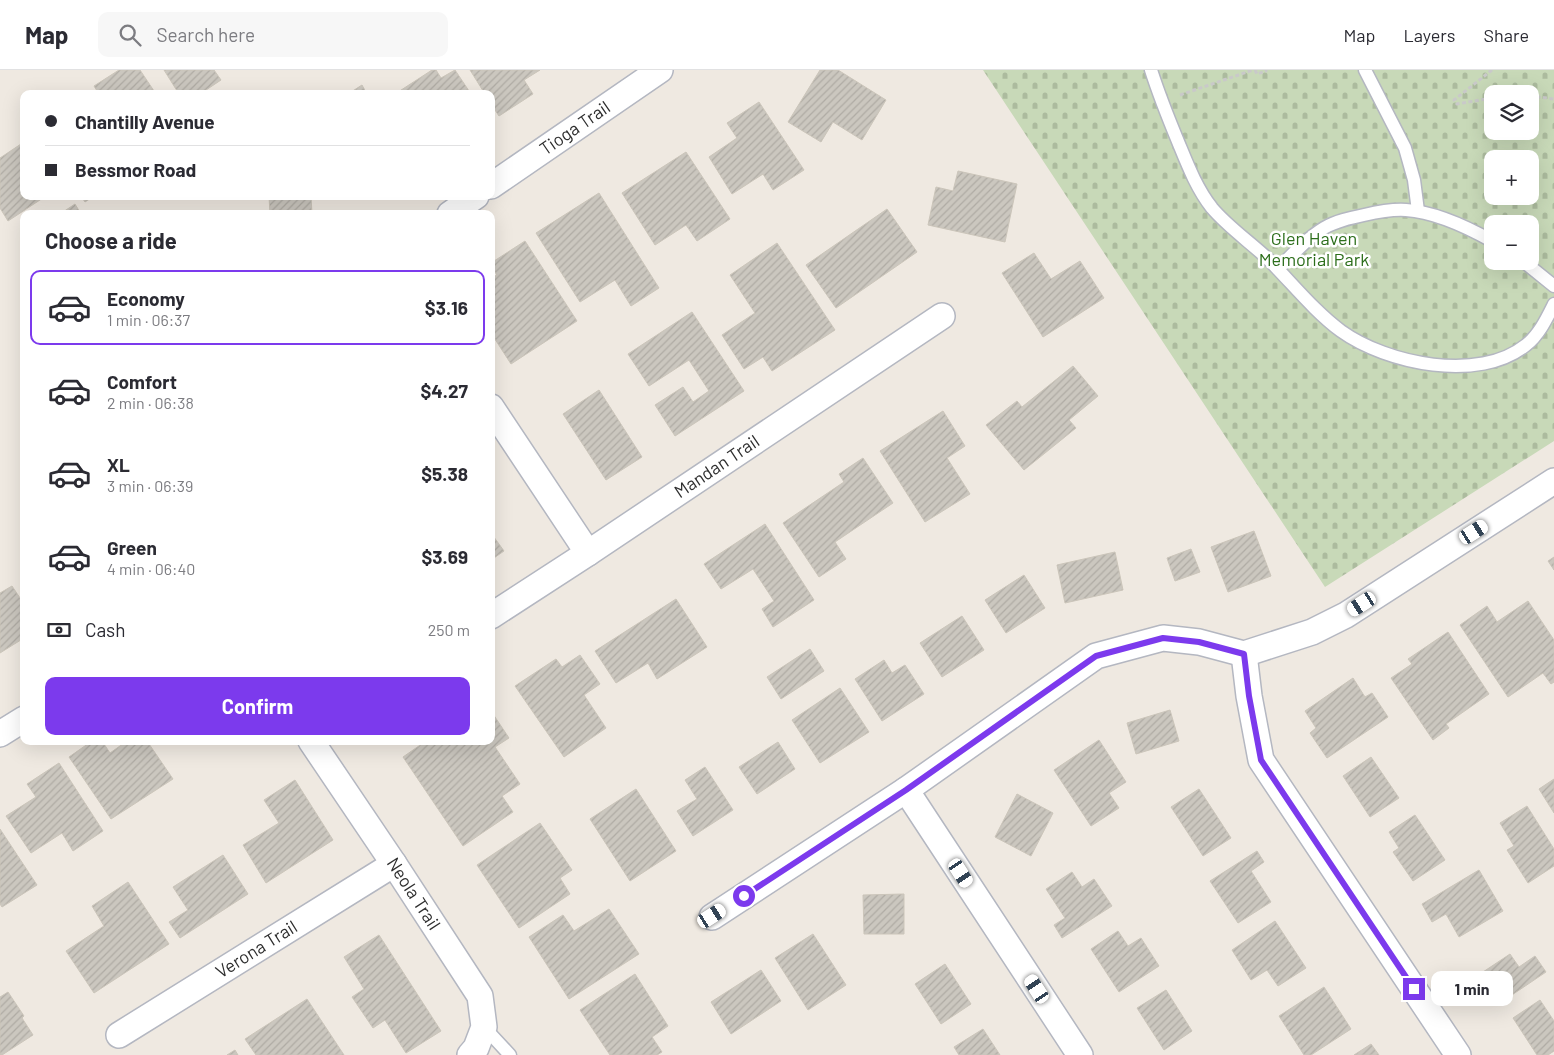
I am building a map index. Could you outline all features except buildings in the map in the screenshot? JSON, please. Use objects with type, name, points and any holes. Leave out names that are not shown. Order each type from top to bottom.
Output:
[{"type":"street","name":"Tioga Trail","points":[[495,183],[660,70]]},
{"type":"street","points":[[456,210],[470,200]]},
{"type":"street","name":"Mandan Trail","points":[[495,613],[942,316]]},
{"type":"street","points":[[495,413],[588,553]]},
{"type":"street","points":[[712,916],[906,790],[1096,656],[1163,638],[1199,642],[1244,654],[1312,632],[1346,615],[1554,481]]},
{"type":"street","points":[[1244,654],[1249,696],[1261,760],[1458,1055]]},
{"type":"street","points":[[0,734],[20,722]]},
{"type":"street","name":"Neola Trail","points":[[314,745],[480,996],[484,1027]]},
{"type":"street","points":[[906,790],[1080,1055]]},
{"type":"street","name":"Verona Trail","points":[[120,1035],[394,864]]},
{"type":"street","points":[[470,1055],[476,1048],[484,1027]]},
{"type":"lane","points":[[1151,70],[1187,162],[1205,197],[1222,218],[1278,269],[1328,320],[1350,337],[1366,346],[1410,361],[1438,365],[1473,364],[1502,358],[1515,352],[1532,340],[1554,304]]},
{"type":"lane","points":[[1365,70],[1405,148],[1414,180],[1418,212]]},
{"type":"lane","points":[[1278,269],[1323,228],[1353,217],[1388,211],[1404,210],[1418,212],[1451,222],[1484,237]]},
{"type":"lane","points":[[1534,270],[1554,286]]},
{"type":"lane","points":[[484,1027],[510,1055]]},
{"type":"path","points":[[1162,101],[1254,70],[1257,74],[1266,70]]},
{"type":"path","points":[[1484,99],[1457,104],[1454,100],[1492,70]]},
{"type":"path","points":[[1539,97],[1554,99]]},
{"type":"green space","name":"Glen Haven Memorial Park","points":[[983,70],[1554,70],[1554,441],[1325,587]]},
{"type":"route","points":[[744,896],[906,790],[1096,656],[1163,638],[1199,642],[1244,654],[1249,696],[1261,760],[1414,989]]}]
